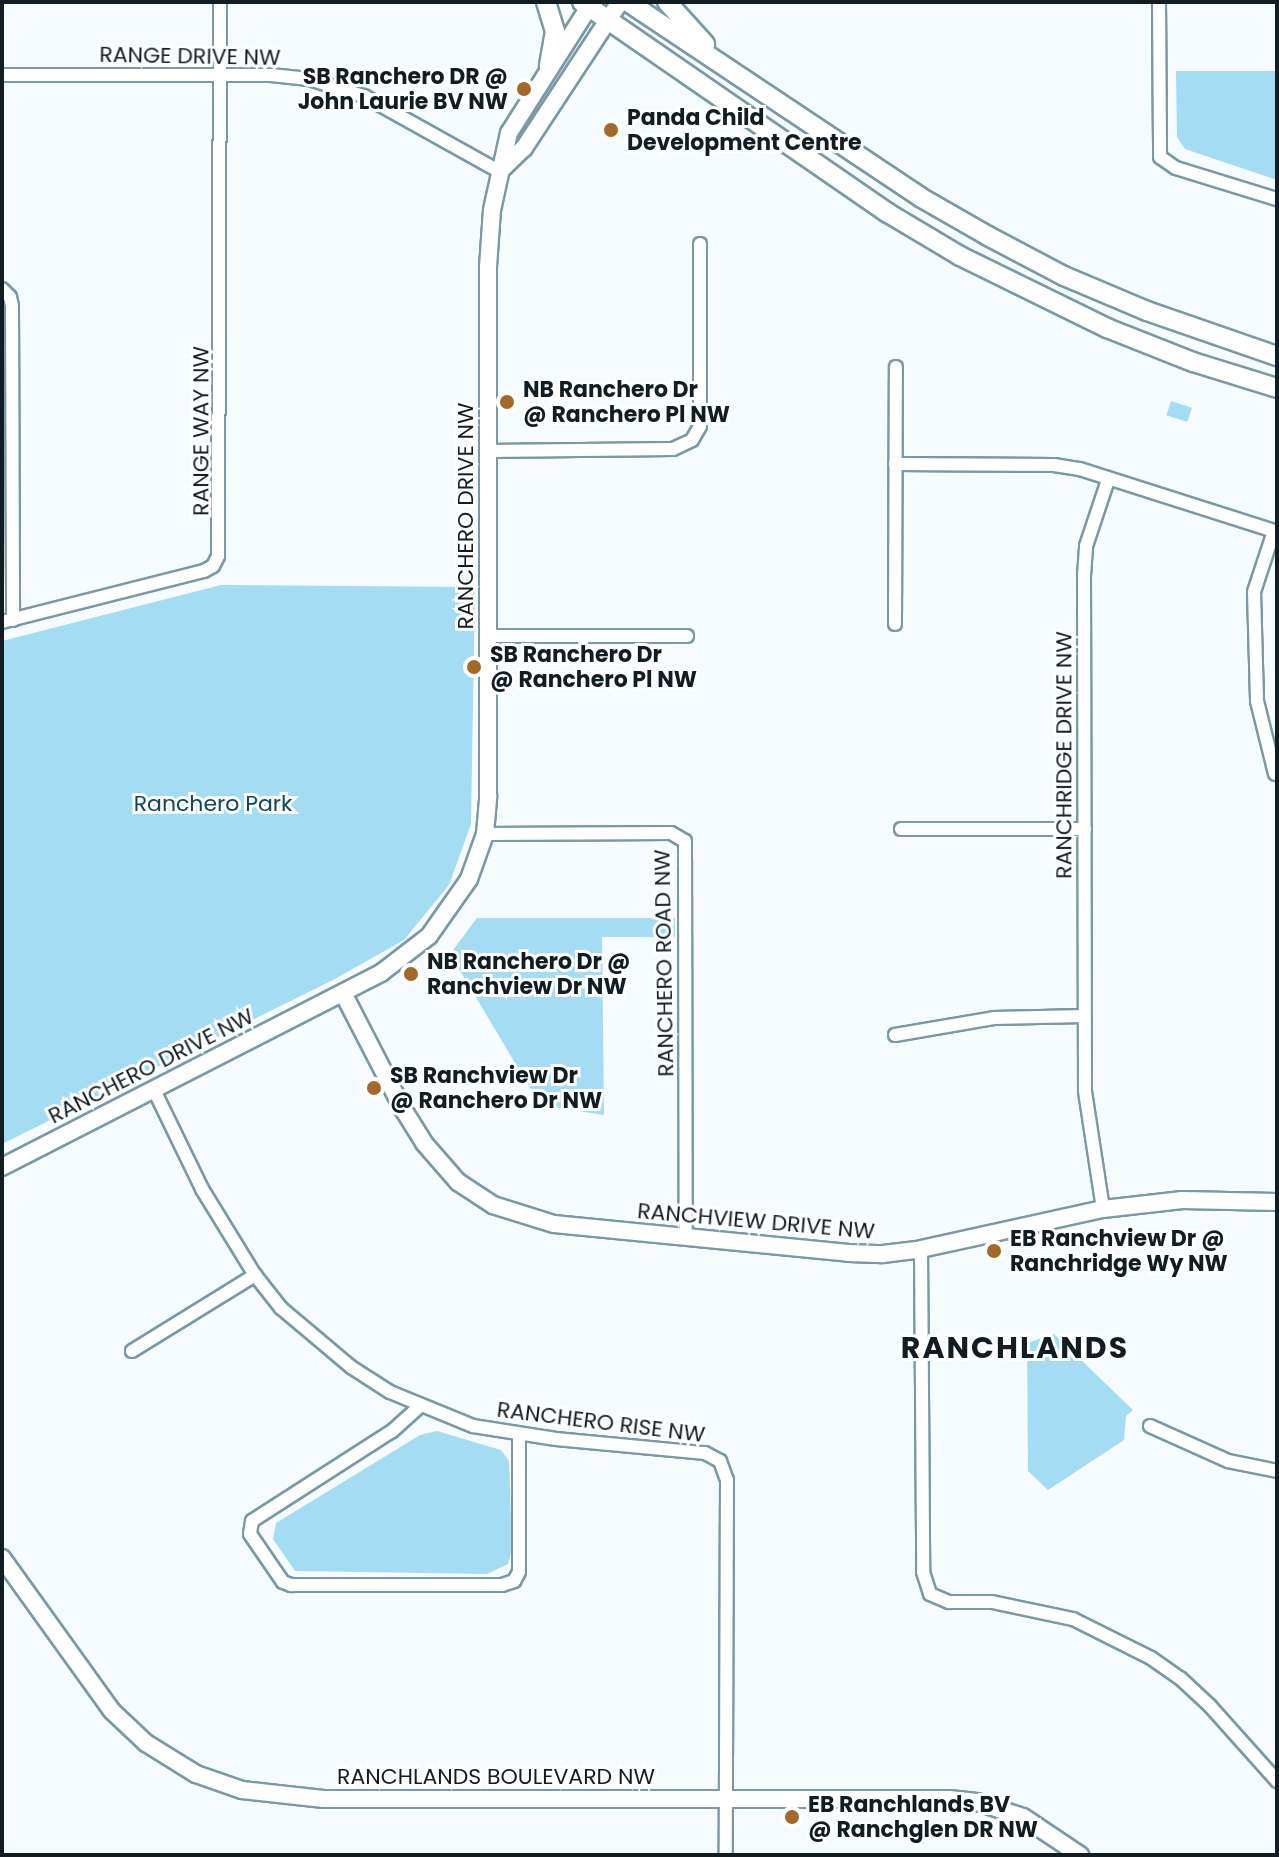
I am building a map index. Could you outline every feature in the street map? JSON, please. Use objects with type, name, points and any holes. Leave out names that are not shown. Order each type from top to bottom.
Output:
[{"type":"main road","points":[[546,2],[555,31],[549,66]]},
{"type":"main road","points":[[628,2],[920,197],[1001,243],[1064,276],[1147,311],[1277,356]]},
{"type":"main road","points":[[667,2],[702,38],[709,54]]},
{"type":"main road","points":[[588,3],[608,20],[888,213],[960,256],[1107,328],[1193,362],[1277,388]]},
{"type":"street","name":"RANGE WAY NW","points":[[7,621],[204,571],[213,566],[218,556],[220,2]]},
{"type":"street","points":[[499,171],[524,148],[620,2]]},
{"type":"street","points":[[1159,2],[1160,157],[1176,168],[1277,199]]},
{"type":"street","name":"RANCHERO DRIVE NW","points":[[2,1167],[381,973],[429,936],[469,879],[485,834],[489,243],[499,171],[509,133],[588,3]]},
{"type":"street","name":"RANGE DRIVE NW","points":[[2,75],[220,75],[309,79],[343,88],[499,171]]},
{"type":"street","points":[[487,451],[673,449],[692,440],[700,426],[700,244]]},
{"type":"street","points":[[2,289],[10,297],[12,306],[7,422],[7,621]]},
{"type":"street","points":[[895,624],[896,367]]},
{"type":"street","points":[[895,464],[1054,465],[1080,469],[1275,531],[1254,592],[1257,701],[1275,774]]},
{"type":"street","name":"RANCHRIDGE DRIVE NW","points":[[1103,1209],[1085,1091],[1084,576],[1086,546],[1108,480]]},
{"type":"street","points":[[488,636],[687,636]]},
{"type":"street","points":[[901,829],[1085,829]]},
{"type":"street","name":"RANCHERO ROAD NW","points":[[485,834],[671,833],[685,841],[686,1237]]},
{"type":"street","name":"RANCHVIEW DRIVE NW","points":[[343,993],[424,1143],[472,1192],[524,1217],[554,1224],[849,1253],[921,1249],[1103,1209],[1182,1200],[1277,1202]]},
{"type":"street","points":[[895,1035],[994,1018],[1084,1016]]},
{"type":"street","name":"RANCHERO RISE NW","points":[[154,1090],[202,1189],[255,1275],[281,1308],[329,1350],[390,1392],[473,1426],[519,1434],[705,1453],[720,1461],[727,1480],[726,1799]]},
{"type":"street","points":[[921,1249],[923,1572],[930,1594],[949,1602],[992,1602],[1073,1619],[1151,1658],[1180,1678],[1210,1706],[1277,1781]]},
{"type":"street","points":[[132,1351],[255,1275]]},
{"type":"street","points":[[420,1406],[392,1431],[252,1521],[250,1534],[283,1582],[291,1585],[502,1585],[514,1581],[519,1568],[519,1434]]},
{"type":"street","points":[[1150,1426],[1228,1461],[1277,1471]]},
{"type":"street","name":"RANCHLANDS BOULEVARD NW","points":[[2,1558],[112,1711],[146,1743],[196,1774],[242,1790],[324,1799],[916,1798],[977,1802],[1023,1817],[1080,1855]]},
{"type":"street","points":[[726,1799],[726,1855]]},
{"type":"green space","points":[[1176,71],[1277,71],[1277,180],[1185,149],[1177,137]]},
{"type":"green space","points":[[1171,401],[1192,408],[1187,422],[1166,415]]},
{"type":"green space","name":"Ranchero Park","points":[[221,585],[475,587],[471,824],[449,885],[404,940],[333,980],[2,1144],[2,641]]},
{"type":"green space","points":[[477,918],[675,918],[675,937],[602,937],[604,1115],[559,1108],[533,1093],[450,954]]},
{"type":"green space","points":[[1054,1334],[1133,1410],[1126,1416],[1124,1440],[1048,1490],[1028,1471],[1027,1343]]},
{"type":"green space","points":[[437,1431],[501,1450],[509,1461],[512,1548],[508,1564],[487,1574],[295,1571],[273,1539],[276,1523],[420,1435]]},
{"type":"place","name":"SB Ranchero DR @ John Laurie BV NW","points":[[524,89]]},
{"type":"place","name":"Panda Child Development Centre","points":[[611,130]]},
{"type":"place","name":"NB Ranchero Dr @ Ranchero Pl NW","points":[[507,402]]},
{"type":"place","name":"SB Ranchero Dr @ Ranchero Pl NW","points":[[474,667]]},
{"type":"place","name":"NB Ranchero Dr @ Ranchview Dr NW","points":[[411,974]]},
{"type":"place","name":"SB Ranchview Dr @ Ranchero Dr NW","points":[[374,1088]]},
{"type":"place","name":"EB Ranchview Dr @ Ranchridge Wy NW","points":[[994,1251]]},
{"type":"place","name":"EB Ranchlands BV @ Ranchglen DR NW","points":[[792,1817]]},
{"type":"district","name":"RANCHLANDS","points":[[1015,1348]]}]
